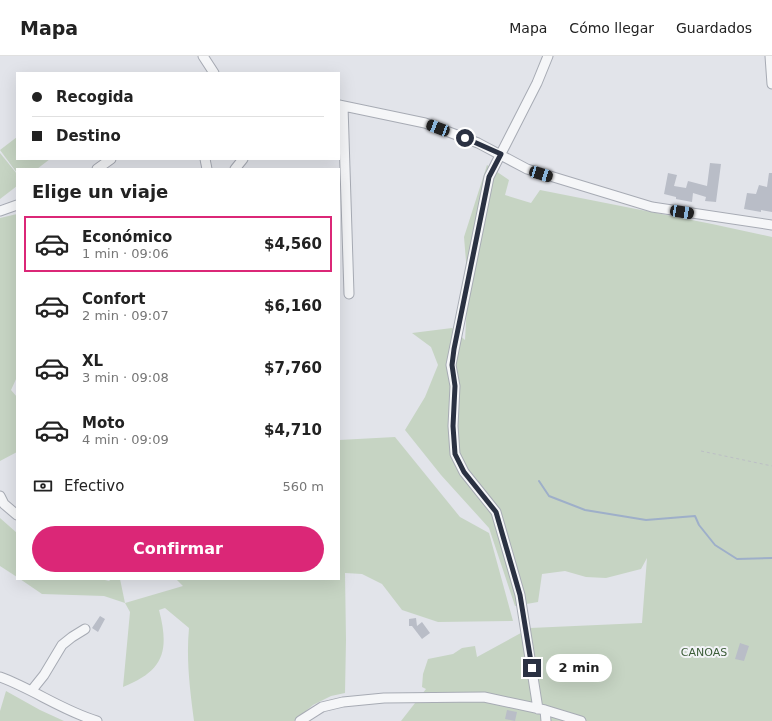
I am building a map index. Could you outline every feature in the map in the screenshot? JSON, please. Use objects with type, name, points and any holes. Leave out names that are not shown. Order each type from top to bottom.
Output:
[{"type":"street","points":[[203,56],[213,72]]},
{"type":"street","points":[[546,721],[542,709],[520,595],[496,512],[459,464],[454,444],[455,386],[452,365],[489,177],[537,83],[548,56]]},
{"type":"street","points":[[770,56],[772,84]]},
{"type":"street","points":[[349,294],[341,106],[425,123],[478,143],[527,169],[652,207],[772,225]]},
{"type":"street","points":[[98,168],[109,160]]},
{"type":"street","points":[[236,168],[242,160]]},
{"type":"street","points":[[0,211],[16,205]]},
{"type":"street","points":[[0,496],[4,504],[16,514]]},
{"type":"street","points":[[32,690],[44,675],[62,645],[85,629]]},
{"type":"street","points":[[0,677],[32,690],[84,717],[97,721]]},
{"type":"street","points":[[300,721],[322,707],[343,702],[384,698],[484,697],[542,709],[581,721]]},
{"type":"path","points":[[701,451],[772,466]]},
{"type":"green space","points":[[16,138],[16,160],[49,160],[38,168],[16,168],[16,172],[0,150]]},
{"type":"green space","points":[[0,153],[16,173],[16,187],[0,199]]},
{"type":"green space","name":"CANOAS","points":[[487,165],[509,180],[505,195],[531,203],[540,190],[772,237],[772,721],[401,721],[426,689],[422,687],[423,674],[428,659],[453,654],[462,648],[475,646],[477,657],[530,628],[642,623],[647,558],[641,569],[606,578],[586,577],[565,571],[542,574],[538,602],[515,606],[489,528],[441,475],[405,430],[425,397],[438,365],[431,347],[412,333],[452,328],[465,340],[468,285],[464,237]]},
{"type":"green space","points":[[16,214],[16,379],[11,390],[16,396],[16,453],[0,461],[0,218]]},
{"type":"green space","points":[[395,437],[460,517],[489,533],[513,621],[438,622],[402,610],[382,584],[362,574],[345,573],[345,693],[331,696],[313,705],[294,721],[194,721],[188,663],[189,628],[165,608],[159,610],[164,638],[160,658],[155,667],[147,674],[123,687],[130,612],[125,603],[183,586],[177,580],[340,580],[340,440]]},
{"type":"green space","points":[[0,518],[16,532],[16,576],[0,566]]},
{"type":"green space","points":[[21,580],[109,581],[120,580],[125,603],[104,596],[42,594]]},
{"type":"green space","points":[[6,691],[40,710],[64,721],[0,721],[0,711]]},
{"type":"building","points":[[710,163],[721,164],[716,202],[705,201],[706,197],[693,193],[692,202],[676,199],[676,197],[664,194],[668,173],[677,175],[674,186],[686,188],[688,181],[707,186]]},
{"type":"building","points":[[769,173],[772,173],[772,212],[744,209],[747,193],[756,194],[759,185],[767,187]]},
{"type":"building","points":[[100,616],[105,619],[98,632],[92,628]]},
{"type":"building","points":[[416,618],[417,626],[422,622],[430,633],[422,639],[412,626],[409,626],[409,619]]},
{"type":"building","points":[[740,643],[749,646],[744,661],[735,659]]},
{"type":"building","points":[[507,710],[517,712],[515,721],[505,719]]},
{"type":"waterway","points":[[539,481],[549,496],[585,510],[646,520],[695,516],[699,525],[715,545],[737,559],[772,558]]},
{"type":"route","points":[[465,138],[501,154],[489,177],[454,349],[452,365],[455,386],[453,426],[455,454],[464,472],[496,512],[520,595],[532,668]]}]
